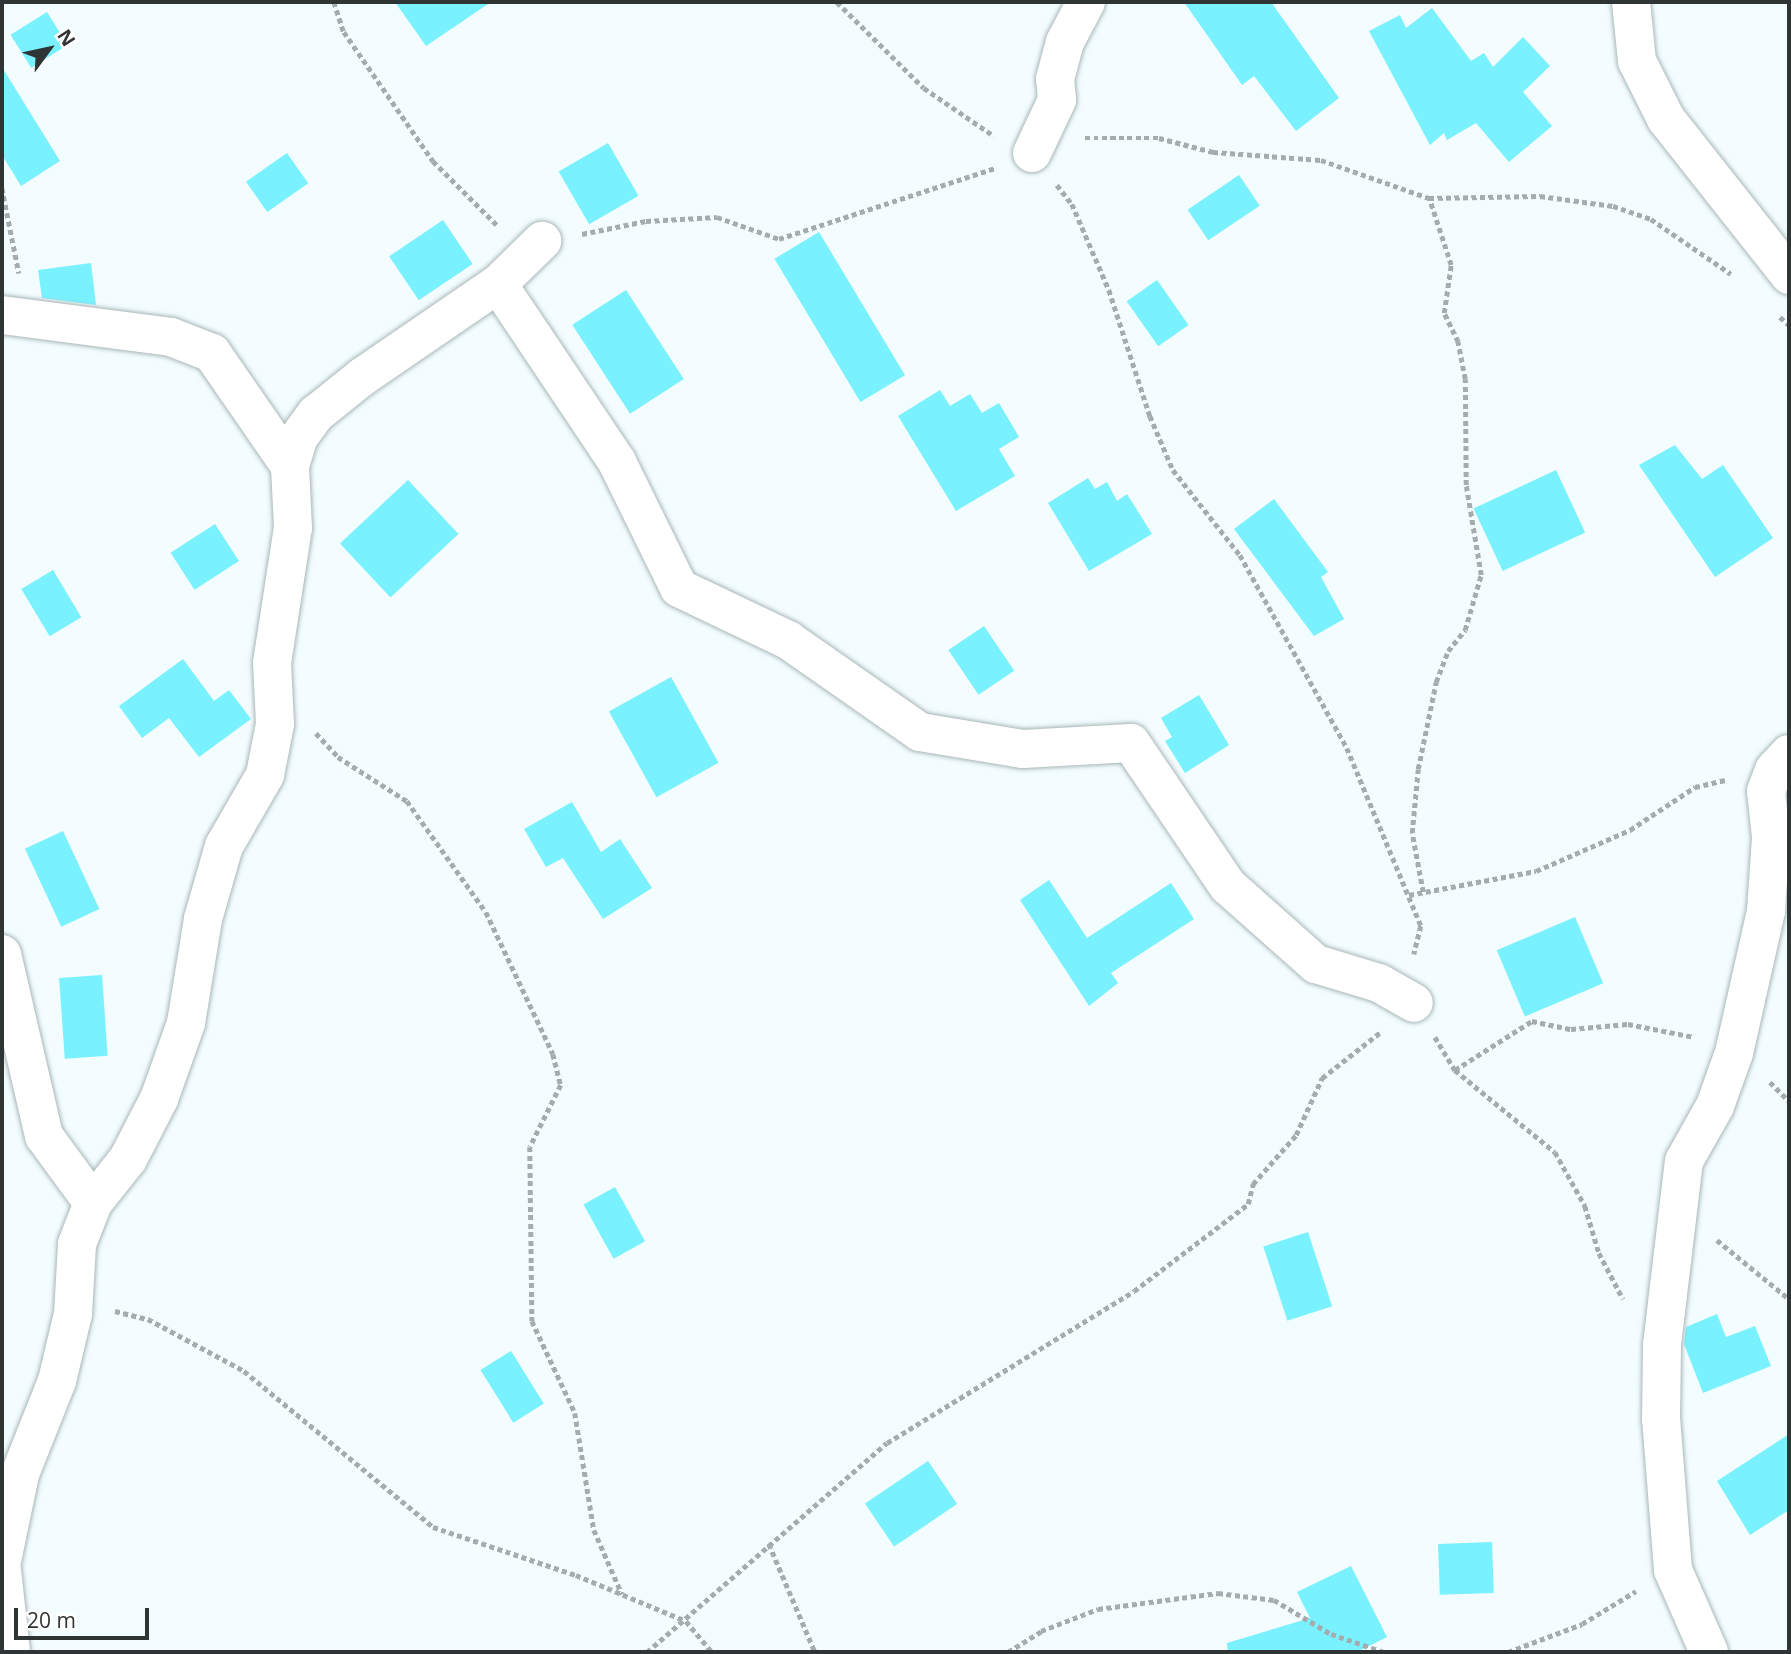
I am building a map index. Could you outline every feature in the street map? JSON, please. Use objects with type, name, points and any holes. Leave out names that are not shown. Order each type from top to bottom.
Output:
[{"type":"street","points":[[1032,153],[1057,100],[1055,79],[1065,42],[1086,2]]},
{"type":"street","points":[[1631,2],[1629,17],[1637,61],[1666,119],[1789,275]]},
{"type":"street","points":[[2,1561],[6,1517],[57,1381],[74,1302],[77,1244],[93,1203],[135,1147],[159,1099],[186,1023],[202,919],[225,846],[265,775],[275,724],[272,663],[293,528],[290,466],[299,437],[316,414],[498,284],[542,241]]},
{"type":"street","points":[[498,284],[617,463],[679,588],[788,640],[919,732],[1023,749],[1131,743],[1228,886],[1316,964],[1379,983],[1414,1003]]},
{"type":"street","points":[[15,318],[171,337],[212,353],[290,466]]},
{"type":"street","points":[[1709,1652],[1673,1570],[1661,1419],[1662,1345],[1685,1161],[1715,1106],[1734,1054],[1766,911],[1771,837],[1766,791],[1782,762]]},
{"type":"street","points":[[2,954],[44,1136],[93,1203]]},
{"type":"street","points":[[2,1570],[11,1652]]},
{"type":"path","points":[[334,2],[344,32],[433,161],[504,233],[542,241],[646,221],[717,217],[779,239],[915,197],[1078,138],[1158,138],[1213,152],[1321,160],[1429,198],[1540,196],[1613,206],[1651,219],[1740,281]]},
{"type":"path","points":[[837,2],[924,88],[989,134],[1032,153],[1072,204],[1109,290],[1150,416],[1173,470],[1240,555],[1347,748],[1421,926],[1410,968],[1414,1003],[1455,1070],[1555,1152],[1585,1206],[1599,1253],[1618,1293],[1662,1345]]},
{"type":"path","points":[[2,188],[15,318]]},
{"type":"path","points":[[1423,892],[1412,833],[1418,769],[1436,682],[1448,652],[1465,630],[1481,575],[1466,485],[1465,379],[1458,342],[1444,313],[1451,265],[1429,198]]},
{"type":"path","points":[[1769,308],[1789,326]]},
{"type":"path","points":[[274,685],[338,757],[407,802],[486,912],[553,1054],[561,1085],[530,1147],[532,1321],[575,1413],[594,1530],[622,1594]]},
{"type":"path","points":[[1409,895],[1536,871],[1630,830],[1695,788],[1782,762]]},
{"type":"path","points":[[647,1652],[686,1621],[769,1544],[887,1443],[1134,1291],[1248,1204],[1253,1184],[1296,1135],[1322,1078],[1414,1003]]},
{"type":"path","points":[[1455,1070],[1532,1021],[1571,1029],[1640,1026],[1698,1038],[1734,1054]]},
{"type":"path","points":[[1679,1198],[1749,1270],[1789,1299]]},
{"type":"path","points":[[74,1302],[148,1319],[244,1371],[433,1527],[622,1594],[686,1621],[712,1652]]},
{"type":"path","points":[[769,1544],[815,1652]]},
{"type":"path","points":[[1508,1652],[1582,1623],[1673,1570]]},
{"type":"path","points":[[1008,1652],[1041,1631],[1098,1609],[1218,1593],[1274,1600],[1331,1634],[1384,1652]]},
{"type":"building","points":[[395,2],[491,2],[426,46]]},
{"type":"building","points":[[1184,2],[1271,2],[1339,98],[1296,131],[1254,76],[1242,85]]},
{"type":"building","points":[[1432,8],[1471,61],[1484,53],[1493,67],[1523,37],[1550,66],[1523,92],[1552,126],[1509,162],[1476,123],[1447,140],[1444,133],[1430,145],[1369,31],[1400,15],[1406,28]]},
{"type":"building","points":[[47,12],[68,45],[31,68],[11,35]]},
{"type":"building","points":[[2,67],[60,161],[21,186],[2,155]]},
{"type":"building","points":[[608,143],[638,196],[589,224],[559,172]]},
{"type":"building","points":[[287,153],[308,183],[267,212],[246,182]]},
{"type":"building","points":[[1239,175],[1260,206],[1208,240],[1188,210]]},
{"type":"building","points":[[443,220],[473,264],[419,300],[389,256]]},
{"type":"building","points":[[819,232],[905,375],[860,402],[774,259]]},
{"type":"building","points":[[91,263],[96,305],[42,298],[38,270]]},
{"type":"building","points":[[1157,280],[1189,325],[1158,346],[1127,301]]},
{"type":"building","points":[[626,290],[684,379],[630,414],[572,325]]},
{"type":"building","points":[[940,390],[950,406],[970,394],[982,413],[999,403],[1019,437],[999,449],[1015,476],[956,511],[898,416]]},
{"type":"building","points":[[1675,445],[1702,479],[1723,465],[1773,538],[1715,577],[1639,465]]},
{"type":"building","points":[[1556,470],[1585,533],[1503,571],[1474,508]]},
{"type":"building","points":[[1088,478],[1095,489],[1107,482],[1117,501],[1127,494],[1152,534],[1089,571],[1048,503]]},
{"type":"building","points":[[408,480],[458,534],[390,598],[340,543]]},
{"type":"building","points":[[1274,499],[1328,572],[1321,577],[1344,619],[1314,636],[1234,529]]},
{"type":"building","points":[[215,524],[239,561],[195,590],[171,553]]},
{"type":"building","points":[[53,570],[81,617],[50,636],[21,589]]},
{"type":"building","points":[[984,626],[1014,671],[979,695],[948,650]]},
{"type":"building","points":[[183,659],[214,701],[229,690],[251,719],[199,757],[169,718],[142,738],[119,706]]},
{"type":"building","points":[[671,677],[719,763],[656,797],[609,711]]},
{"type":"building","points":[[1199,695],[1229,745],[1185,773],[1165,741],[1172,737],[1161,718]]},
{"type":"building","points":[[572,802],[601,852],[620,839],[652,888],[603,919],[563,858],[546,867],[524,829]]},
{"type":"building","points":[[63,831],[99,909],[61,927],[25,849]]},
{"type":"building","points":[[1049,880],[1087,938],[1171,883],[1194,919],[1111,973],[1118,983],[1089,1006],[1020,900]]},
{"type":"building","points":[[1575,917],[1603,983],[1525,1016],[1497,950]]},
{"type":"building","points":[[102,975],[108,1056],[65,1059],[59,978]]},
{"type":"building","points":[[615,1187],[645,1241],[614,1259],[584,1204]]},
{"type":"building","points":[[1308,1232],[1332,1306],[1287,1321],[1263,1247]]},
{"type":"building","points":[[1717,1314],[1726,1337],[1755,1326],[1771,1366],[1703,1393],[1684,1344],[1686,1327]]},
{"type":"building","points":[[511,1351],[544,1404],[513,1423],[480,1370]]},
{"type":"building","points":[[1789,1434],[1789,1510],[1750,1535],[1717,1481]]},
{"type":"building","points":[[928,1461],[957,1504],[894,1547],[865,1503]]},
{"type":"building","points":[[1492,1542],[1494,1593],[1440,1595],[1438,1544]]},
{"type":"building","points":[[1351,1566],[1387,1637],[1357,1652],[1228,1652],[1227,1643],[1310,1618],[1297,1592]]}]
